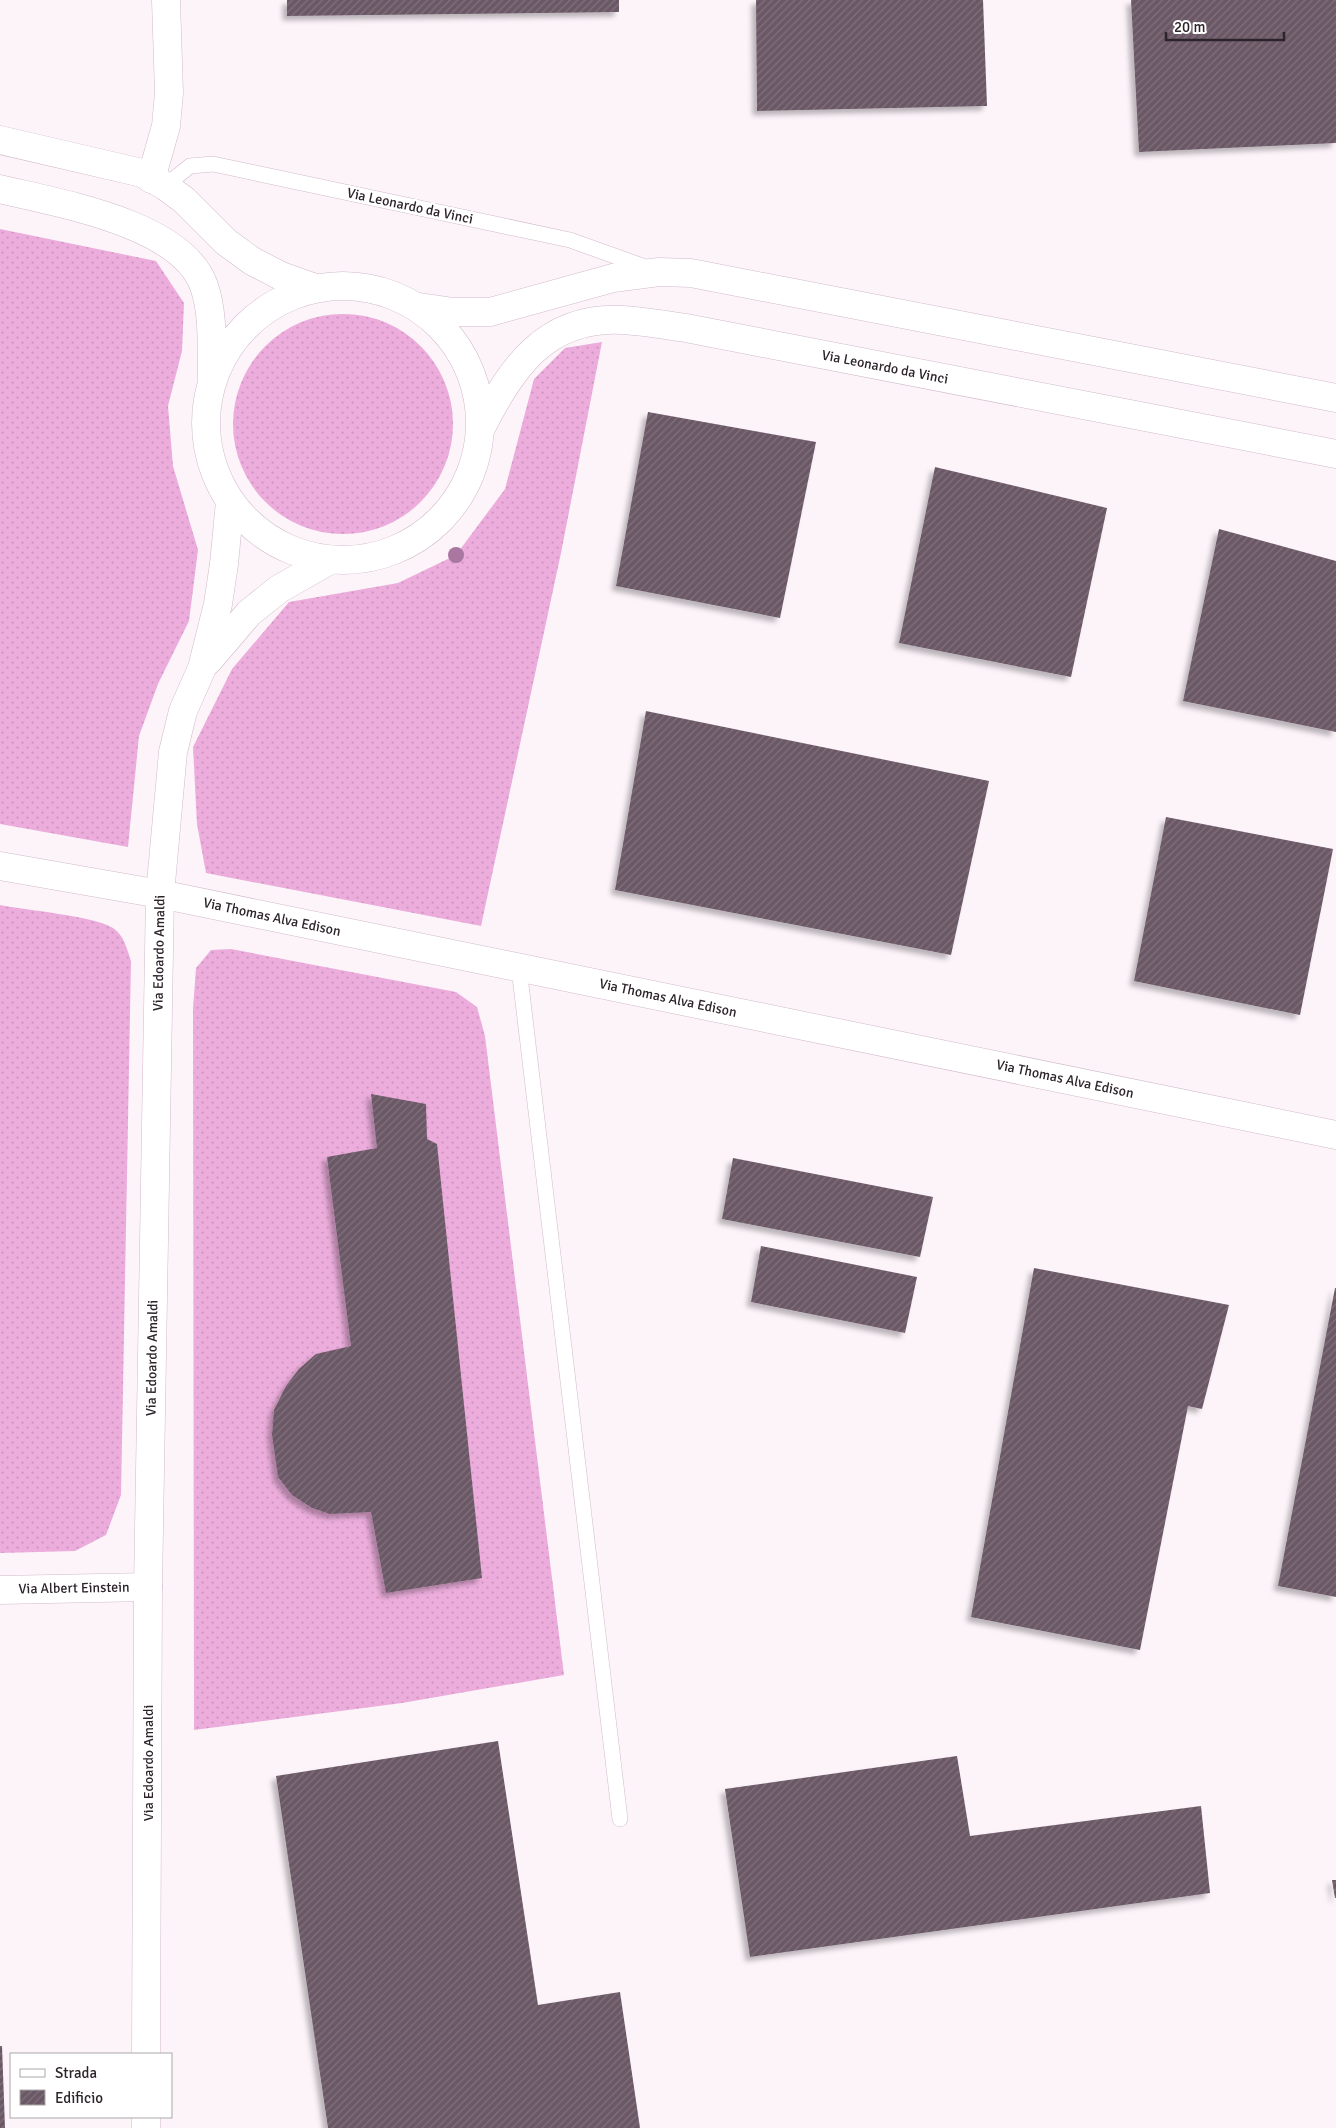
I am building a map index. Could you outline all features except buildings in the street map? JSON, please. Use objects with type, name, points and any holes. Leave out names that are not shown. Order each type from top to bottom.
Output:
[{"type":"street","points":[[158,182],[169,93],[166,0]]},
{"type":"street","points":[[0,140],[142,173],[184,200],[226,242],[252,261],[281,276],[315,288]]},
{"type":"street","points":[[0,189],[102,215],[156,235],[191,265],[203,284],[210,309],[212,383],[206,414],[208,444],[215,474],[230,502],[245,520],[264,535],[284,547],[307,556],[330,560],[358,560],[385,554],[410,542],[434,526],[452,506],[467,482],[476,456],[481,428],[479,400],[472,372],[458,347],[440,325],[419,307],[395,295],[369,287],[342,285],[315,288],[287,297],[262,312],[240,332],[224,356],[212,383]]},
{"type":"street","name":"Via Leonardo da Vinci","points":[[419,307],[454,312],[490,312],[613,278],[658,272],[691,273],[727,278],[1336,398]]},
{"type":"street","name":"Via Leonardo da Vinci","points":[[481,428],[498,395],[519,364],[549,336],[581,324],[620,320],[686,328],[1336,454]]},
{"type":"street","points":[[202,668],[223,574],[230,502]]},
{"type":"street","points":[[202,668],[248,613],[279,588],[330,560]]},
{"type":"street","name":"Via Edoardo Amaldi","points":[[146,2053],[148,1587],[160,894],[173,752],[183,711],[202,668]]},
{"type":"street","name":"Via Thomas Alva Edison","points":[[0,866],[160,894],[1336,1135]]},
{"type":"street","name":"Via Albert Einstein","points":[[0,1590],[148,1587]]},
{"type":"lane","name":"Via Leonardo da Vinci","points":[[158,182],[190,166],[201,163],[213,164],[570,240],[658,272]]},
{"type":"lane","points":[[519,968],[620,1819]]},
{"type":"shaded area","points":[[0,229],[156,261],[184,303],[182,351],[168,406],[173,466],[198,550],[189,621],[158,684],[139,736],[128,847],[0,824]]},
{"type":"shaded area","points":[[343,314],[364,316],[395,327],[421,346],[440,372],[451,403],[453,424],[451,445],[440,476],[421,502],[395,521],[364,532],[343,534],[322,532],[291,521],[265,502],[246,476],[235,445],[233,424],[235,403],[246,372],[265,346],[291,327],[322,316]]},
{"type":"shaded area","points":[[602,342],[561,553],[481,926],[206,873],[197,824],[193,747],[232,669],[289,602],[398,583],[456,555],[505,489],[534,379],[565,348]]},
{"type":"shaded area","points":[[0,905],[75,917],[104,924],[120,934],[131,961],[121,1495],[106,1535],[75,1551],[0,1553]]},
{"type":"shaded area","points":[[231,949],[456,992],[477,1007],[485,1036],[564,1675],[402,1703],[194,1730],[193,1008],[196,968],[211,950]]}]
